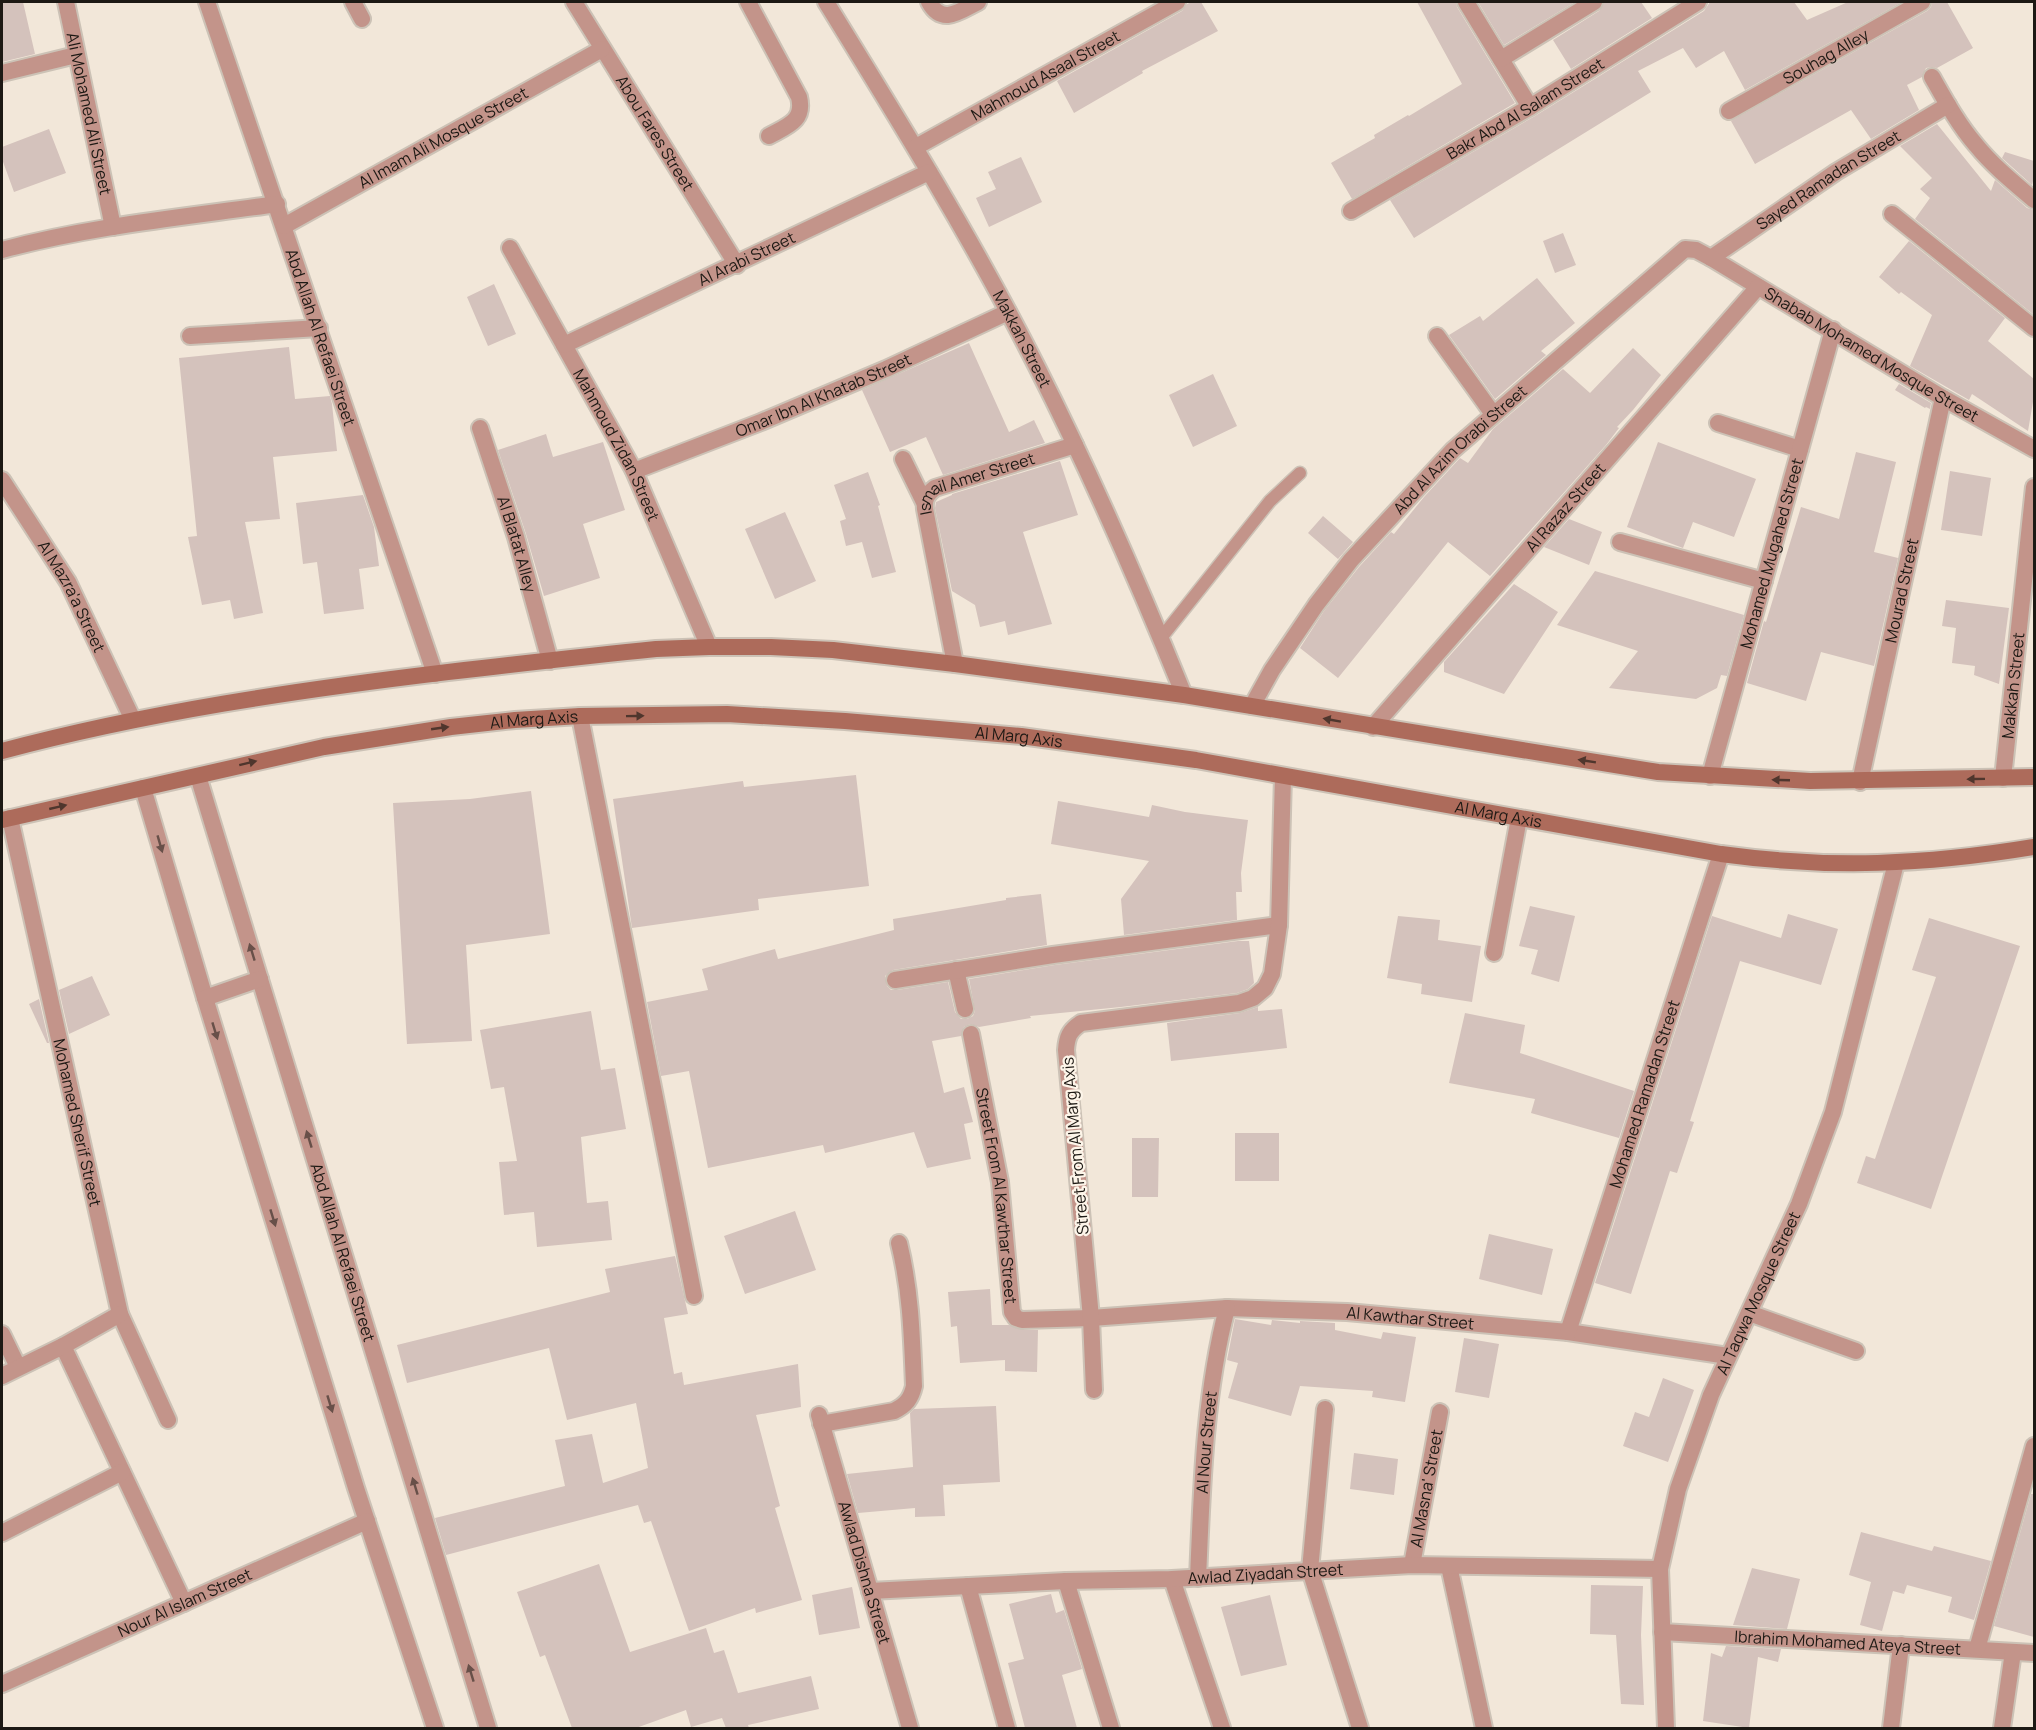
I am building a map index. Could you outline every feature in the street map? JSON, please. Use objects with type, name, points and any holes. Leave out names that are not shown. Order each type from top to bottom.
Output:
[{"type":"main road","points":[[2,751],[133,720],[233,701],[333,686],[656,649],[771,647],[832,650],[955,664],[1184,695],[1647,770],[1800,781],[1860,782],[2034,777]]},
{"type":"main road","name":"Al Marg Axis","points":[[6,819],[261,760],[387,736],[505,721],[727,714],[933,727],[1109,747],[1196,760],[1721,854],[1808,863],[1940,861],[2034,847]]},
{"type":"street","name":"Ali Mohamed Ali Street","points":[[66,2],[114,227]]},
{"type":"street","name":"Abd Allah Al Refaei Street","points":[[207,2],[435,674]]},
{"type":"street","points":[[352,2],[362,19]]},
{"type":"street","name":"Abou Fares Street","points":[[574,2],[737,264]]},
{"type":"street","points":[[748,2],[799,97],[801,108],[797,118],[769,136]]},
{"type":"street","name":"Makkah Street","points":[[826,2],[916,147],[1008,312],[1075,445],[1184,695]]},
{"type":"street","points":[[929,2],[940,15],[956,13],[978,2]]},
{"type":"street","name":"Mahmoud Asaal Street","points":[[916,147],[1176,2]]},
{"type":"street","points":[[1466,2],[1530,107]]},
{"type":"street","points":[[1501,59],[1594,2]]},
{"type":"street","name":"Bakr Abd Al Salam Street","points":[[1351,211],[1530,107],[1698,2]]},
{"type":"street","name":"Souhag Alley","points":[[1729,111],[1922,2]]},
{"type":"street","name":"Al Imam Ali Mosque Street","points":[[284,226],[602,49]]},
{"type":"street","points":[[2,73],[76,55]]},
{"type":"street","points":[[1932,77],[1975,145],[2003,174],[2034,200]]},
{"type":"street","name":"Sayed Ramadan Street","points":[[1711,258],[1836,172],[1948,105]]},
{"type":"street","name":"Al Arabi Street","points":[[564,345],[929,172]]},
{"type":"street","points":[[2,250],[37,240],[114,227],[277,204]]},
{"type":"street","points":[[1892,214],[2034,328]]},
{"type":"street","name":"Mahmoud Zidan Street","points":[[510,248],[634,471],[709,647]]},
{"type":"street","name":"Abd Al Azim Orabi Street","points":[[1252,706],[1272,670],[1316,605],[1351,560],[1453,450],[1680,251],[1690,248],[1711,258]]},
{"type":"street","name":"Shabab Mohamed Mosque Street","points":[[1711,258],[1943,398],[2034,448]]},
{"type":"street","name":"Al Razaz Street","points":[[1373,727],[1758,287]]},
{"type":"street","name":"Omar Ibn Al Khatab Street","points":[[634,471],[886,369],[1008,312]]},
{"type":"street","points":[[190,336],[319,328]]},
{"type":"street","name":"Mohamed Mugahed Street","points":[[1710,776],[1833,330]]},
{"type":"street","points":[[1437,336],[1493,414]]},
{"type":"street","name":"Mourad Street","points":[[1860,782],[1943,398]]},
{"type":"street","points":[[1718,423],[1800,449]]},
{"type":"street","name":"Al Blatat Alley","points":[[480,428],[516,537],[550,660]]},
{"type":"street","name":"Ismail Amer Street","points":[[955,664],[924,502],[928,494],[935,488],[1075,445]]},
{"type":"street","points":[[903,459],[924,502]]},
{"type":"street","name":"Al Mazra'a Street","points":[[2,480],[68,582],[133,720]]},
{"type":"street","name":"Makkah Street","points":[[2003,778],[2034,495]]},
{"type":"street","points":[[1620,542],[1764,581]]},
{"type":"street","points":[[580,717],[694,1296]]},
{"type":"street","name":"Abd Allah Al Refaei Street","points":[[198,776],[489,1728]]},
{"type":"street","name":"Street From Al Marg Axis","points":[[1094,1390],[1091,1318],[1066,1050],[1067,1038],[1071,1030],[1081,1023],[1239,1003],[1253,998],[1264,988],[1272,974],[1279,925],[1283,777]]},
{"type":"street","points":[[143,788],[205,998],[367,1521],[435,1728]]},
{"type":"street","points":[[1494,953],[1519,818]]},
{"type":"street","name":"Mohamed Sherif Street","points":[[6,819],[120,1314],[168,1420]]},
{"type":"street","name":"Mohamed Ramadan Street","points":[[1568,1332],[1721,854]]},
{"type":"street","name":"Al Taqwa Mosque Street","points":[[1666,1728],[1660,1569],[1678,1489],[1711,1395],[1799,1204],[1833,1112],[1896,863]]},
{"type":"street","points":[[895,980],[1053,955],[1279,925]]},
{"type":"street","points":[[957,970],[965,1009]]},
{"type":"street","points":[[205,998],[260,980]]},
{"type":"street","name":"Street From Al Kawthar Street","points":[[971,1034],[1000,1182],[1012,1312],[1016,1318],[1022,1320],[1091,1318]]},
{"type":"street","name":"Awlad Dishna Street","points":[[899,1243],[910,1299],[914,1386],[911,1397],[904,1406],[894,1411],[820,1419],[910,1728]]},
{"type":"street","name":"Al Kawthar Street","points":[[1091,1318],[1227,1308],[1347,1312],[1568,1332],[1728,1356]]},
{"type":"street","name":"Al Nour Street","points":[[1198,1578],[1208,1408],[1227,1308]]},
{"type":"street","points":[[1749,1313],[1856,1351]]},
{"type":"street","points":[[2,1376],[63,1346],[120,1314]]},
{"type":"street","points":[[2,1334],[18,1367]]},
{"type":"street","points":[[63,1346],[184,1603]]},
{"type":"street","points":[[1325,1409],[1310,1570],[1360,1728]]},
{"type":"street","name":"Al Masna' Street","points":[[1412,1565],[1440,1412]]},
{"type":"street","points":[[1977,1649],[2034,1446]]},
{"type":"street","points":[[2,1533],[122,1472]]},
{"type":"street","name":"Nour Al Islam Street","points":[[2,1684],[367,1521]]},
{"type":"street","name":"Awlad Ziyadah Street","points":[[870,1591],[1066,1581],[1198,1578],[1412,1565],[1660,1569]]},
{"type":"street","points":[[1449,1566],[1484,1728]]},
{"type":"street","points":[[1172,1579],[1222,1728]]},
{"type":"street","points":[[1066,1581],[1111,1728]]},
{"type":"street","points":[[968,1586],[1006,1728]]},
{"type":"street","name":"Ibrahim Mohamed Ateya Street","points":[[1662,1632],[2034,1653]]},
{"type":"street","points":[[1891,1728],[1901,1645]]},
{"type":"street","points":[[2002,1728],[2013,1652]]},
{"type":"lane","points":[[1161,638],[1270,501],[1300,473]]},
{"type":"building","points":[[2,2],[23,2],[35,54],[2,62]]},
{"type":"building","points":[[1201,2],[1218,31],[1142,71],[1143,73],[1074,113],[1057,81],[1182,11],[1187,4]]},
{"type":"building","points":[[1417,2],[1456,2],[1515,103],[1352,199],[1331,163],[1462,84]]},
{"type":"building","points":[[1478,2],[1575,2],[1504,45]]},
{"type":"building","points":[[1604,2],[1641,2],[1652,18],[1571,69],[1553,40],[1599,11]]},
{"type":"building","points":[[1710,2],[1794,2],[1807,20],[1848,2],[1902,2],[1745,90],[1724,51],[1696,68],[1683,48],[1638,71],[1651,92],[1414,238],[1390,200],[1535,116],[1704,11]]},
{"type":"building","points":[[1932,2],[1947,2],[1973,48],[1937,68],[1926,68],[1922,77],[1907,85],[1919,110],[1871,139],[1851,110],[1755,164],[1731,121],[1927,11]]},
{"type":"building","points":[[1937,124],[1991,191],[1995,180],[2027,208],[2034,210],[2034,315],[1915,219],[1930,198],[1920,189],[1932,178],[1900,146]]},
{"type":"building","points":[[49,129],[66,173],[14,192],[2,159],[2,147]]},
{"type":"building","points":[[2005,152],[2034,161],[2032,185],[2002,158]]},
{"type":"building","points":[[1021,157],[1042,202],[989,227],[976,198],[996,189],[988,172]]},
{"type":"building","points":[[1563,233],[1576,265],[1555,273],[1543,241]]},
{"type":"building","points":[[1909,241],[2005,318],[1988,341],[2034,379],[2034,396],[2028,431],[1972,394],[1969,400],[1910,366],[1932,315],[1901,292],[1899,294],[1879,277]]},
{"type":"building","points":[[1537,278],[1575,323],[1541,351],[1546,355],[1495,399],[1449,335],[1480,316],[1483,321]]},
{"type":"building","points":[[494,284],[516,334],[488,346],[467,297]]},
{"type":"building","points":[[969,343],[1009,432],[1034,420],[1045,443],[943,475],[926,437],[890,452],[862,390]]},
{"type":"building","points":[[289,347],[295,399],[330,396],[337,451],[273,457],[280,519],[245,522],[263,613],[234,619],[230,600],[202,605],[188,537],[197,536],[179,358]]},
{"type":"building","points":[[1633,348],[1661,375],[1617,427],[1619,428],[1606,445],[1490,576],[1448,542],[1338,678],[1300,648],[1324,611],[1359,567],[1391,532],[1394,534],[1460,458],[1468,463],[1493,429],[1563,369],[1590,393]]},
{"type":"building","points":[[1213,374],[1237,426],[1193,447],[1169,395]]},
{"type":"building","points":[[1899,384],[1931,403],[1930,409],[1895,390]]},
{"type":"building","points":[[546,434],[553,457],[603,442],[625,510],[583,524],[600,578],[544,596],[498,450]]},
{"type":"building","points":[[1658,442],[1756,479],[1734,537],[1693,522],[1683,548],[1627,527]]},
{"type":"building","points":[[1856,452],[1896,462],[1874,552],[1898,558],[1874,666],[1821,652],[1806,701],[1747,683],[1764,621],[1766,622],[1801,507],[1839,519]]},
{"type":"building","points":[[1060,461],[1078,515],[1023,532],[1052,624],[1008,635],[1005,621],[980,627],[975,605],[952,591],[935,508],[936,502],[952,494]]},
{"type":"building","points":[[1950,471],[1991,478],[1982,536],[1941,530]]},
{"type":"building","points":[[868,472],[880,505],[878,506],[896,572],[872,578],[862,542],[846,546],[840,521],[846,519],[834,485]]},
{"type":"building","points":[[363,495],[374,527],[379,566],[359,569],[364,609],[324,614],[317,562],[303,564],[296,503]]},
{"type":"building","points":[[785,512],[816,581],[775,599],[745,529]]},
{"type":"building","points":[[1323,516],[1353,542],[1338,559],[1308,533]]},
{"type":"building","points":[[1569,519],[1602,532],[1589,565],[1544,547]]},
{"type":"building","points":[[1595,571],[1744,615],[1727,676],[1721,675],[1717,688],[1696,699],[1609,688],[1638,651],[1557,625]]},
{"type":"building","points":[[1514,584],[1558,612],[1504,694],[1444,672],[1444,662]]},
{"type":"building","points":[[1946,600],[2009,608],[1999,684],[1974,675],[1975,666],[1952,663],[1956,628],[1942,626]]},
{"type":"building","points":[[856,775],[869,886],[758,899],[759,910],[632,928],[613,799],[743,781],[744,787]]},
{"type":"building","points":[[531,791],[550,934],[466,945],[472,1041],[407,1044],[393,803],[470,799]]},
{"type":"building","points":[[1058,801],[1149,817],[1152,805],[1185,812],[1248,820],[1241,873],[1242,892],[1236,892],[1237,920],[1124,935],[1121,899],[1149,861],[1051,844]]},
{"type":"building","points":[[1041,894],[1047,945],[893,970],[885,976],[887,986],[891,990],[897,990],[948,982],[955,1012],[961,1019],[967,1019],[973,1016],[975,1011],[969,979],[1055,965],[1238,941],[1249,941],[1254,983],[1248,989],[1237,993],[1030,1016],[1031,1018],[979,1027],[970,1024],[964,1027],[961,1036],[932,1041],[944,1093],[964,1087],[973,1122],[964,1124],[971,1159],[927,1168],[914,1132],[825,1153],[823,1145],[708,1168],[689,1071],[661,1076],[647,1002],[708,990],[702,969],[775,949],[778,959],[894,930],[893,919],[1006,900],[1006,898]]},
{"type":"building","points":[[1530,906],[1575,916],[1559,982],[1531,974],[1538,950],[1519,946]]},
{"type":"building","points":[[1788,914],[1838,929],[1821,985],[1740,961],[1690,1121],[1694,1122],[1677,1173],[1670,1171],[1631,1294],[1595,1283],[1712,916],[1781,938]]},
{"type":"building","points":[[1398,916],[1440,920],[1438,940],[1481,946],[1472,1002],[1421,994],[1422,984],[1387,978]]},
{"type":"building","points":[[1929,918],[2020,946],[1931,1209],[1857,1183],[1866,1156],[1875,1159],[1936,977],[1912,970]]},
{"type":"building","points":[[92,976],[110,1015],[69,1034],[59,990]]},
{"type":"building","points":[[39,999],[49,1043],[29,1004]]},
{"type":"building","points":[[1258,1007],[1258,1011],[1282,1009],[1287,1048],[1171,1061],[1167,1023],[1240,1013]]},
{"type":"building","points":[[591,1011],[601,1070],[615,1068],[626,1129],[581,1137],[587,1203],[608,1201],[612,1240],[537,1247],[534,1212],[504,1215],[499,1162],[517,1161],[504,1087],[491,1089],[480,1030]]},
{"type":"building","points":[[1465,1013],[1525,1025],[1520,1053],[1634,1091],[1619,1138],[1531,1113],[1535,1099],[1449,1083]]},
{"type":"building","points":[[1235,1133],[1279,1133],[1279,1181],[1235,1181]]},
{"type":"building","points":[[1132,1138],[1159,1138],[1158,1197],[1132,1197]]},
{"type":"building","points":[[795,1211],[816,1270],[745,1294],[724,1236]]},
{"type":"building","points":[[1489,1234],[1553,1249],[1542,1295],[1479,1279]]},
{"type":"building","points":[[675,1256],[688,1314],[664,1318],[674,1374],[682,1372],[684,1385],[798,1364],[801,1407],[756,1415],[780,1506],[775,1508],[802,1600],[756,1613],[755,1608],[689,1631],[651,1521],[644,1523],[638,1505],[446,1555],[435,1518],[565,1486],[555,1440],[592,1434],[603,1483],[648,1468],[636,1403],[567,1420],[549,1348],[407,1383],[397,1345],[610,1292],[605,1269]]},
{"type":"building","points":[[990,1289],[992,1325],[1009,1325],[1022,1330],[1038,1330],[1037,1372],[1005,1371],[1005,1360],[960,1363],[957,1326],[951,1327],[948,1292]]},
{"type":"building","points":[[1235,1319],[1271,1325],[1272,1320],[1335,1323],[1335,1330],[1381,1339],[1383,1332],[1416,1337],[1405,1402],[1372,1397],[1373,1391],[1300,1386],[1291,1416],[1228,1398],[1238,1363],[1227,1360]]},
{"type":"building","points":[[1464,1338],[1499,1344],[1489,1398],[1455,1392]]},
{"type":"building","points":[[1663,1378],[1694,1390],[1668,1462],[1623,1446],[1635,1412],[1649,1417]]},
{"type":"building","points":[[996,1406],[1000,1482],[943,1485],[945,1516],[915,1517],[915,1508],[858,1513],[847,1474],[913,1467],[910,1413],[914,1409]]},
{"type":"building","points":[[1354,1453],[1398,1459],[1394,1495],[1350,1489]]},
{"type":"building","points":[[2031,1494],[2034,1494],[2034,1637],[1994,1626]]},
{"type":"building","points":[[1861,1532],[1932,1551],[1934,1546],[1991,1561],[1974,1620],[1948,1612],[1952,1597],[1907,1585],[1904,1594],[1893,1591],[1882,1631],[1860,1625],[1871,1582],[1849,1575]]},
{"type":"building","points":[[599,1564],[630,1652],[706,1628],[714,1653],[724,1650],[738,1693],[811,1676],[819,1709],[748,1725],[749,1728],[726,1728],[722,1718],[691,1727],[686,1710],[636,1728],[572,1728],[545,1655],[540,1657],[517,1592]]},
{"type":"building","points":[[1752,1568],[1800,1579],[1787,1629],[1733,1625]]},
{"type":"building","points":[[1591,1585],[1643,1586],[1641,1635],[1644,1705],[1621,1704],[1616,1635],[1590,1634]]},
{"type":"building","points":[[852,1587],[860,1628],[819,1635],[812,1595]]},
{"type":"building","points":[[1051,1594],[1056,1613],[1064,1610],[1082,1669],[1062,1675],[1077,1728],[1025,1728],[1008,1663],[1024,1659],[1009,1604]]},
{"type":"building","points":[[1270,1595],[1287,1665],[1241,1676],[1221,1607]]},
{"type":"building","points":[[1726,1646],[1781,1649],[1778,1662],[1758,1657],[1749,1728],[1703,1721],[1711,1653],[1722,1657]]}]
